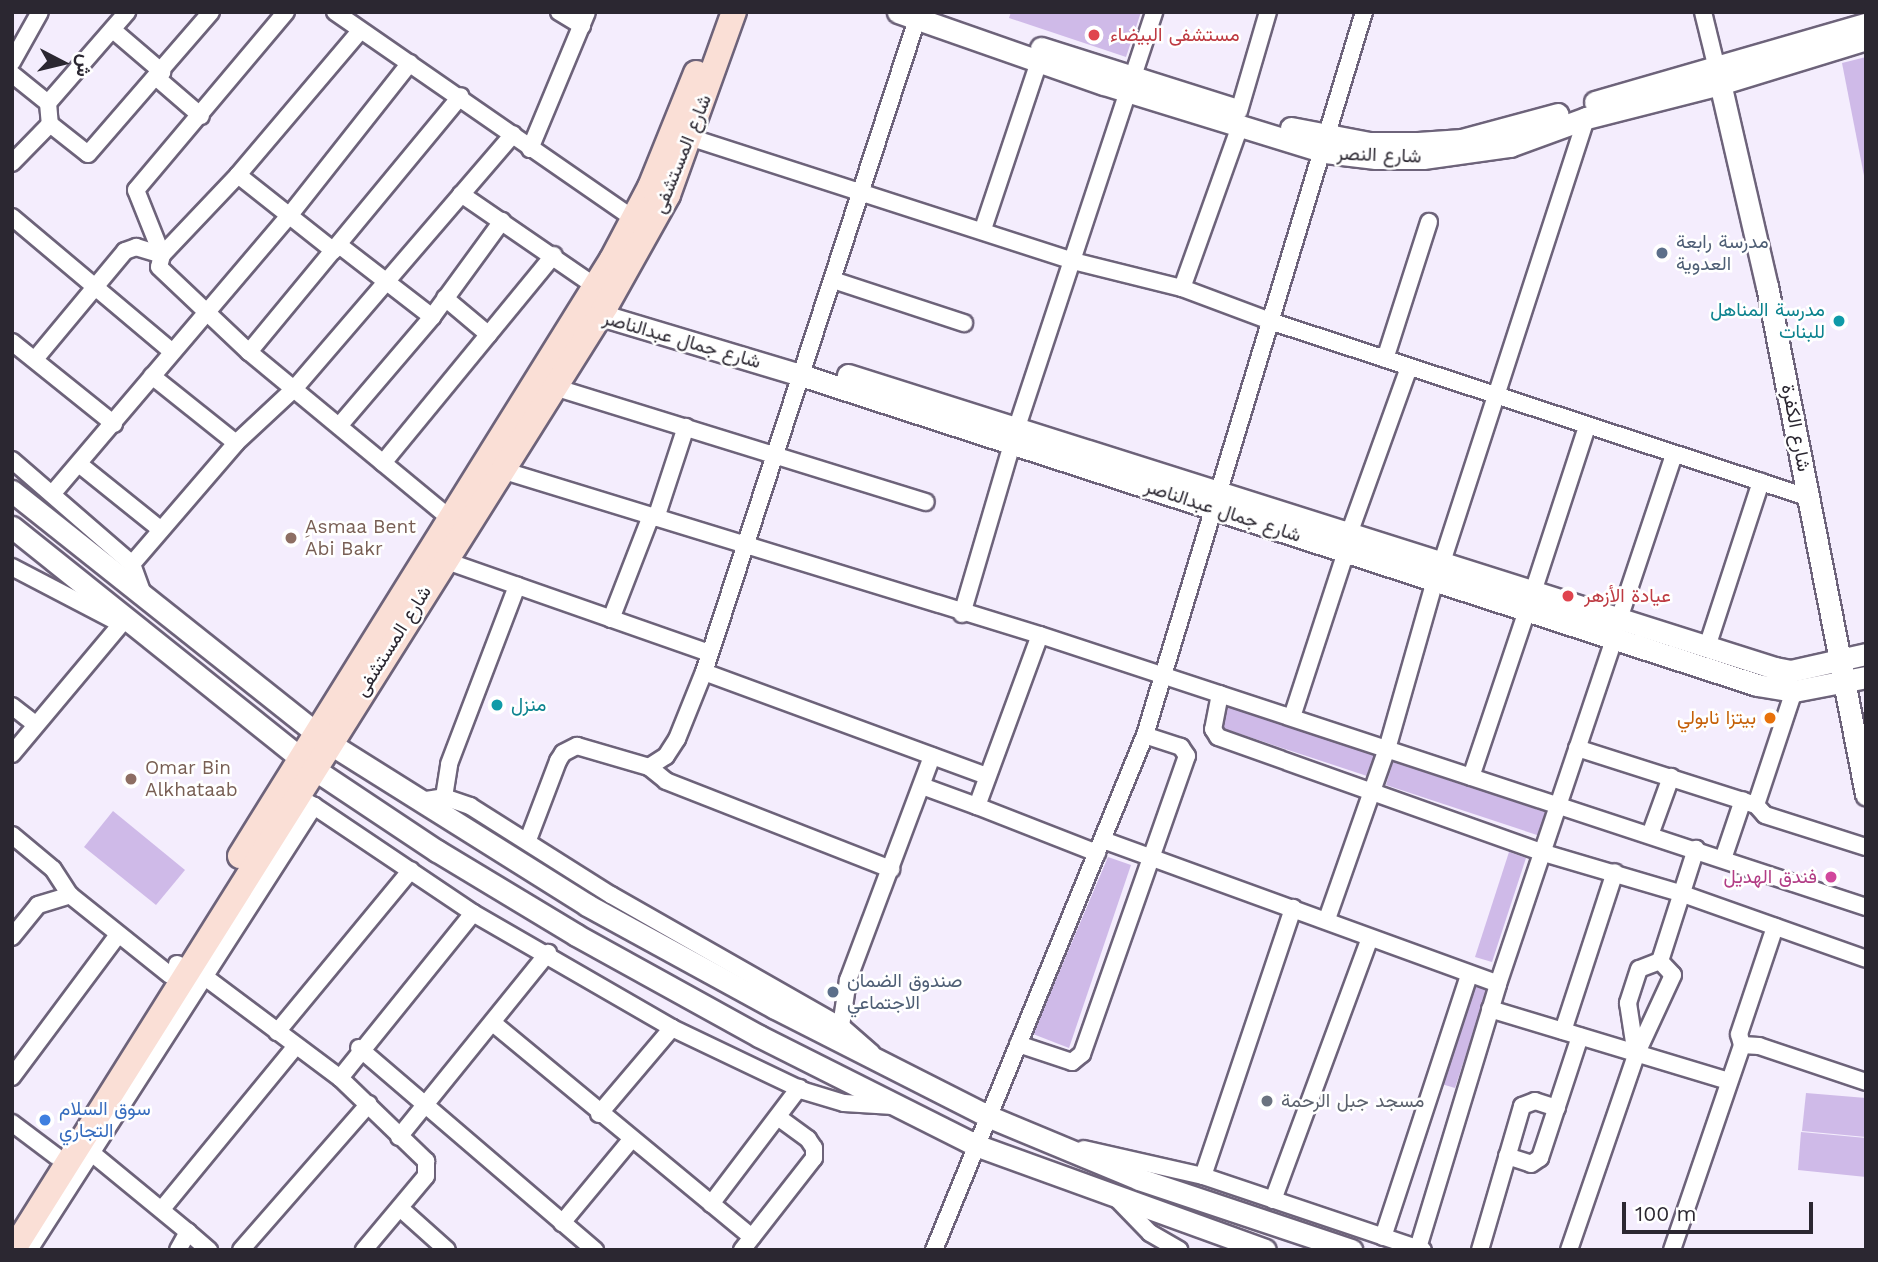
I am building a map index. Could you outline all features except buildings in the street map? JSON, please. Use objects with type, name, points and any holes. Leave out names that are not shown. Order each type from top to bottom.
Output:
[{"type":"main road","name":"شارع المستشفى","points":[[683,135],[716,12]]},
{"type":"main road","name":"شارع المستشفى","points":[[13,1250],[184,972],[322,737],[494,468],[642,225],[734,12]]},
{"type":"main road","name":"شارع المستشفى","points":[[436,558],[450,518],[494,468],[554,387],[594,302]]},
{"type":"main road","name":"شارع المستشفى","points":[[12,1227],[56,1156],[305,801],[307,763]]},
{"type":"street","points":[[12,62],[40,12]]},
{"type":"street","points":[[48,103],[127,12]]},
{"type":"street","points":[[12,74],[48,103],[50,124],[88,154],[160,75],[211,12]]},
{"type":"street","points":[[162,255],[136,190],[286,12]]},
{"type":"street","points":[[530,149],[585,19],[559,12]]},
{"type":"street","points":[[962,614],[1015,435],[1154,12]]},
{"type":"street","points":[[1182,288],[1239,118],[1268,12]]},
{"type":"street","points":[[934,1250],[1146,735],[1215,500],[1273,322],[1364,12]]},
{"type":"street","points":[[1703,12],[1718,74]]},
{"type":"street","points":[[649,767],[666,756],[677,739],[749,546],[862,191],[915,14]]},
{"type":"street","name":"شارع النصر","points":[[915,14],[1326,145],[1411,158],[1510,146],[1866,24]]},
{"type":"street","points":[[343,15],[360,32],[461,96],[530,149],[642,225]]},
{"type":"street","points":[[113,30],[201,116]]},
{"type":"street","points":[[360,32],[238,175],[159,261],[163,272],[250,352],[450,518]]},
{"type":"street","name":"شارع النصر","points":[[991,39],[1039,62],[1129,84]]},
{"type":"street","name":"شارع النصر","points":[[1326,145],[1462,139],[1866,39]]},
{"type":"street","points":[[983,229],[1039,62]]},
{"type":"street","points":[[53,493],[114,424],[171,351],[289,216],[410,63]]},
{"type":"street","name":"شارع الكفرة","points":[[1718,74],[1810,498],[1840,659],[1855,680],[1866,794]]},
{"type":"street","points":[[250,352],[461,96]]},
{"type":"street","points":[[1327,919],[1387,749],[1495,393],[1586,118]]},
{"type":"street","points":[[12,163],[50,124]]},
{"type":"street","points":[[132,564],[236,443],[294,388],[513,134]]},
{"type":"street","points":[[683,135],[983,229],[1073,261],[1182,288],[1273,322],[1810,498]]},
{"type":"street","points":[[238,175],[289,216],[386,281],[432,317]]},
{"type":"street","points":[[461,194],[554,255],[594,302]]},
{"type":"street","points":[[12,217],[92,288],[171,351]]},
{"type":"street","points":[[339,426],[432,317],[502,221]]},
{"type":"street","points":[[1385,359],[1429,222]]},
{"type":"street","points":[[114,424],[20,352],[92,288],[125,251],[136,247],[162,255]]},
{"type":"street","points":[[383,463],[554,255]]},
{"type":"street","points":[[833,280],[964,323]]},
{"type":"street","points":[[445,298],[489,335]]},
{"type":"street","name":"شارع جمال عبدالناصر","points":[[594,302],[1616,629],[1757,685],[1794,691],[1855,680]]},
{"type":"street","points":[[1292,717],[1409,367]]},
{"type":"street","points":[[152,376],[236,443]]},
{"type":"street","points":[[554,387],[926,502]]},
{"type":"street","points":[[611,619],[686,427]]},
{"type":"street","points":[[1471,777],[1587,427]]},
{"type":"street","points":[[1047,1141],[1203,1176],[1421,1249],[1490,1009],[1674,455]]},
{"type":"street","points":[[12,460],[132,564],[146,600]]},
{"type":"street","points":[[79,464],[161,530]]},
{"type":"street","points":[[494,468],[962,614],[1040,635],[1866,907]]},
{"type":"street","points":[[1707,647],[1760,482]]},
{"type":"street","points":[[12,491],[322,737],[587,905],[990,1117],[1139,1179],[1350,1250]]},
{"type":"street","points":[[12,527],[124,621],[307,763],[436,851],[576,935],[758,1036],[978,1146],[1118,1200],[1265,1250]]},
{"type":"street","points":[[436,558],[709,653]]},
{"type":"street","points":[[12,567],[124,621]]},
{"type":"street","points":[[444,797],[449,764],[517,586]]},
{"type":"street","points":[[12,754],[124,621]]},
{"type":"street","points":[[1616,629],[1707,647],[1791,671],[1866,654]]},
{"type":"street","points":[[976,806],[1040,635]]},
{"type":"street","points":[[704,672],[988,776]]},
{"type":"street","points":[[1723,859],[1749,803],[1794,691]]},
{"type":"street","points":[[1220,694],[1213,729],[1218,737],[1544,853],[1680,893],[1866,959]]},
{"type":"street","points":[[12,706],[35,724]]},
{"type":"street","points":[[1018,1044],[1066,1061],[1079,1059],[1187,756],[1185,749],[1146,735]]},
{"type":"street","points":[[528,840],[553,771],[571,748],[595,750],[649,767],[666,781],[891,869]]},
{"type":"street","points":[[1577,748],[1749,803],[1765,815],[1866,847]]},
{"type":"street","points":[[841,1026],[848,980],[932,756]]},
{"type":"street","points":[[1650,835],[1671,777]]},
{"type":"street","points":[[922,786],[1100,846],[1152,859],[1327,919],[1369,940],[1498,985]]},
{"type":"street","points":[[421,801],[444,797],[470,806],[528,840],[611,895],[841,1026],[881,1062]]},
{"type":"street","points":[[305,801],[473,913],[548,953],[672,1028],[799,1088],[844,1103],[901,1106]]},
{"type":"street","points":[[12,835],[53,869],[70,895],[117,936],[184,972],[277,1032],[340,1078],[426,1161],[429,1170],[364,1250]]},
{"type":"street","points":[[1660,961],[1696,849]]},
{"type":"street","points":[[277,1032],[411,870]]},
{"type":"street","points":[[1563,1031],[1615,872]]},
{"type":"street","points":[[12,937],[38,905],[70,895]]},
{"type":"street","points":[[1203,1176],[1293,908]]},
{"type":"street","points":[[340,1078],[359,1048],[473,913]]},
{"type":"street","points":[[1672,1250],[1742,1045],[1738,1034],[1775,927]]},
{"type":"street","points":[[12,1077],[117,936]]},
{"type":"street","points":[[1273,1200],[1369,940]]},
{"type":"street","points":[[399,1137],[548,953]]},
{"type":"street","points":[[1569,1250],[1636,1055],[1673,975],[1660,961]]},
{"type":"street","points":[[1636,1055],[1628,1003],[1639,969],[1660,961]]},
{"type":"street","points":[[29,1250],[93,1154],[184,972]]},
{"type":"street","points":[[1383,1237],[1469,975]]},
{"type":"street","points":[[1490,1009],[1729,1081]]},
{"type":"street","points":[[493,1023],[630,1141],[711,1204],[747,1244],[814,1158],[808,1139],[779,1118]]},
{"type":"street","points":[[599,1114],[672,1028]]},
{"type":"street","points":[[1507,1156],[1536,1163],[1580,1037]]},
{"type":"street","points":[[1742,1045],[1759,1046],[1866,1082]]},
{"type":"street","points":[[162,1209],[296,1046]]},
{"type":"street","points":[[359,1048],[595,1250]]},
{"type":"street","points":[[711,1204],[779,1118],[799,1088]]},
{"type":"street","points":[[1480,1250],[1522,1106],[1535,1101],[1557,1108]]},
{"type":"street","points":[[241,1250],[369,1104]]},
{"type":"street","points":[[12,1123],[56,1156]]},
{"type":"street","points":[[562,1223],[630,1141]]},
{"type":"street","points":[[93,1154],[209,1250]]},
{"type":"street","points":[[1118,1200],[1150,1233],[1179,1250]]},
{"type":"street","points":[[400,1208],[447,1250]]},
{"type":"street","points":[[178,1250],[188,1232]]},
{"type":"shaded area","name":"مستشفى البيضاء","points":[[1011,12],[1141,12],[1126,57],[1009,18]]},
{"type":"shaded area","points":[[1866,57],[1866,186],[1842,63]]},
{"type":"shaded area","points":[[1227,704],[1381,755],[1373,778],[1219,727]]},
{"type":"shaded area","points":[[1393,762],[1548,813],[1540,836],[1386,785]]},
{"type":"shaded area","points":[[113,811],[185,870],[156,905],[84,847]]},
{"type":"shaded area","points":[[1509,852],[1526,858],[1492,962],[1475,957]]},
{"type":"shaded area","points":[[1108,857],[1131,865],[1069,1048],[1033,1034]]},
{"type":"shaded area","points":[[1472,979],[1489,984],[1455,1088],[1438,1083]]},
{"type":"shaded area","points":[[1806,1093],[1866,1098],[1866,1137],[1802,1131]]},
{"type":"shaded area","points":[[1801,1132],[1866,1138],[1866,1177],[1798,1170]]},
{"type":"place","name":"مستشفى البيضاء","points":[[1094,35]]},
{"type":"place","name":"مدرسة رابعة العدوية","points":[[1662,253]]},
{"type":"place","name":"مدرسة المناهل للبنات","points":[[1839,321]]},
{"type":"place","name":"ِAsmaa Bent Abi Bakr","points":[[291,538]]},
{"type":"place","name":"عيادة الأزهر","points":[[1568,596]]},
{"type":"place","name":"منزل","points":[[497,705]]},
{"type":"place","name":"بيتزا نابولي","points":[[1770,718]]},
{"type":"place","name":"Omar Bin Alkhataab","points":[[131,779]]},
{"type":"place","name":"فندق الهديل","points":[[1831,877]]},
{"type":"place","name":"صندوق الضمان الاجتماعي","points":[[833,992]]},
{"type":"place","name":"مسجد جبل الرحمة","points":[[1267,1101]]},
{"type":"place","name":"سوق السلام التجاري","points":[[45,1120]]}]
